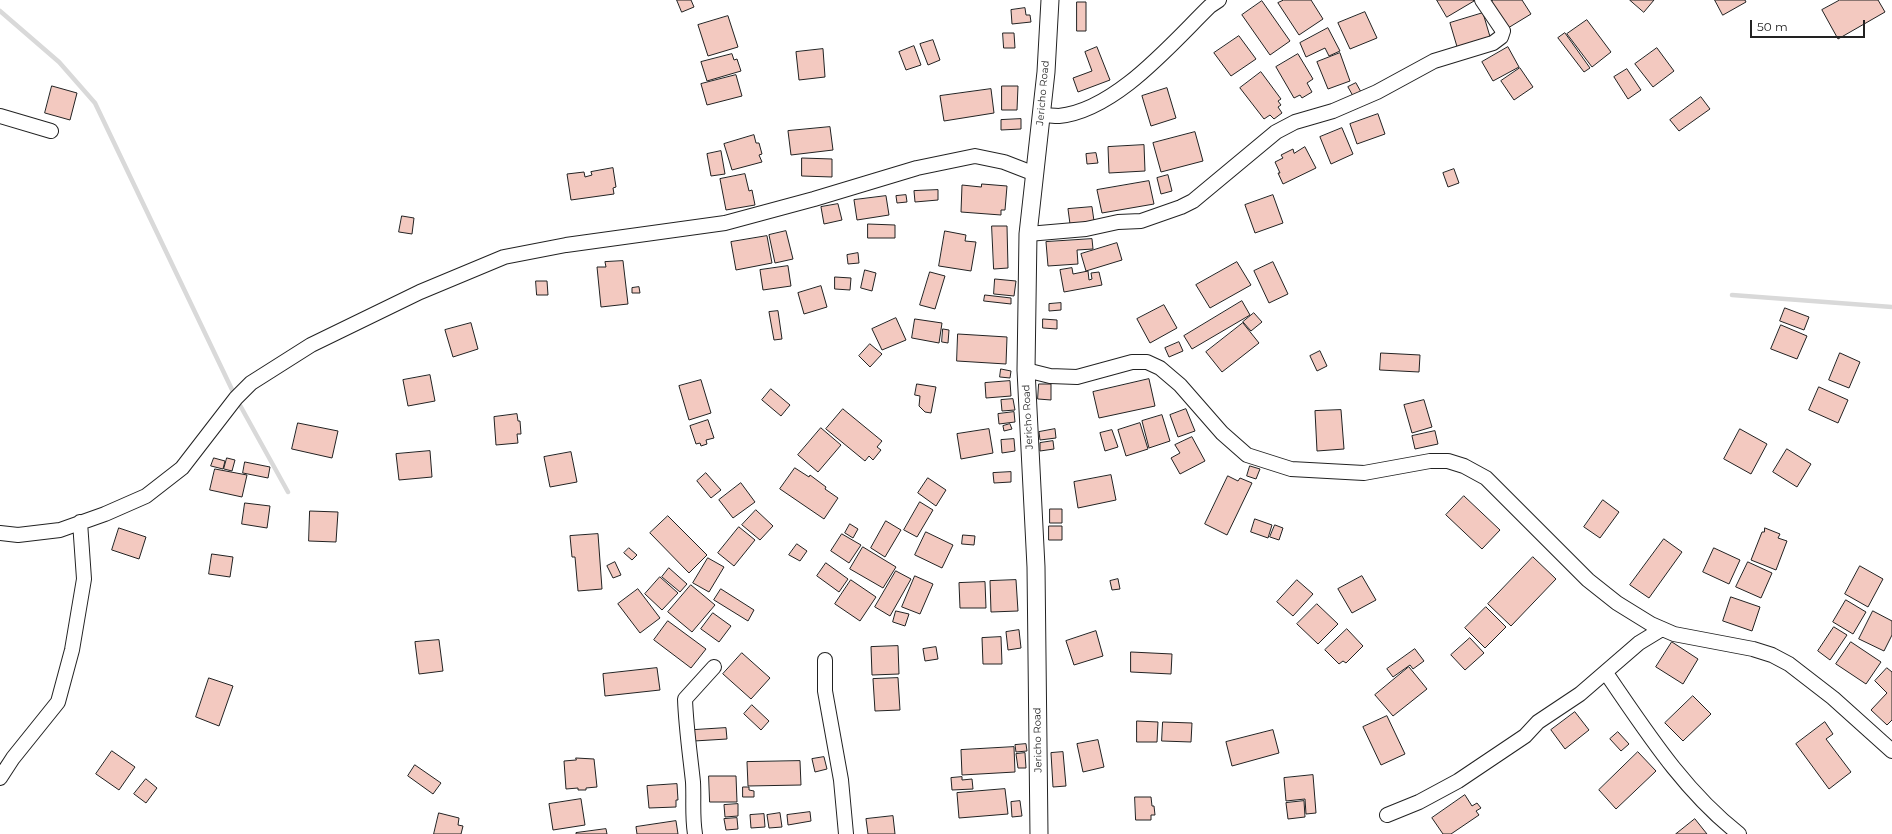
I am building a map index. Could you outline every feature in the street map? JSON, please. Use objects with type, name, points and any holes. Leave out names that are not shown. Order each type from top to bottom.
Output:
[{"type":"street","name":"Jericho Road","points":[[1039,834],[1036,567],[1026,370],[1028,234],[1046,72],[1050,0]]},
{"type":"street","points":[[1041,115],[1059,116],[1084,110],[1132,81],[1138,77],[1210,6],[1219,0]]},
{"type":"street","points":[[1028,234],[1086,229],[1118,222],[1141,221],[1194,201],[1276,132],[1295,122],[1333,111],[1377,92],[1434,61],[1493,43],[1501,37],[1503,31],[1482,0]]},
{"type":"street","points":[[0,116],[51,131]]},
{"type":"street","points":[[0,533],[18,535],[60,530],[146,496],[182,468],[222,415],[251,383],[311,345],[420,292],[504,257],[566,245],[725,223],[814,199],[917,168],[975,156],[1004,162],[1035,174]]},
{"type":"street","points":[[1026,370],[1050,376],[1077,377],[1132,362],[1147,362],[1154,364],[1180,385],[1222,432],[1247,455],[1291,469],[1364,473],[1430,461],[1448,461],[1464,466],[1486,478],[1588,580],[1617,603],[1651,624],[1674,634],[1753,649],[1772,655],[1789,664],[1833,698],[1892,751]]},
{"type":"street","points":[[0,778],[13,758],[58,702],[72,650],[84,579],[80,522]]},
{"type":"street","points":[[1387,815],[1419,802],[1458,782],[1525,736],[1538,722],[1580,694],[1639,643],[1662,629]]},
{"type":"street","points":[[825,660],[825,690],[841,780],[846,834]]},
{"type":"street","points":[[695,834],[692,817],[693,783],[686,723],[685,699],[714,667]]},
{"type":"street","points":[[1606,673],[1670,765],[1721,820],[1739,834]]},
{"type":"building","points":[[677,0],[691,0],[694,7],[682,12]]},
{"type":"building","points":[[1284,0],[1311,0],[1323,19],[1299,35],[1278,3]]},
{"type":"building","points":[[1437,0],[1473,0],[1474,1],[1447,17]]},
{"type":"building","points":[[1494,0],[1522,0],[1531,14],[1508,28],[1491,2]]},
{"type":"building","points":[[1630,0],[1654,0],[1644,12]]},
{"type":"building","points":[[1715,0],[1745,0],[1746,2],[1723,15]]},
{"type":"building","points":[[1840,0],[1878,0],[1885,12],[1838,39],[1822,10]]},
{"type":"building","points":[[1262,1],[1290,41],[1270,55],[1242,15]]},
{"type":"building","points":[[1077,2],[1086,2],[1086,31],[1077,31]]},
{"type":"building","points":[[1025,8],[1026,15],[1030,15],[1031,22],[1012,24],[1011,10]]},
{"type":"building","points":[[1365,12],[1377,38],[1350,49],[1338,23]]},
{"type":"building","points":[[1483,13],[1491,40],[1458,50],[1450,23]]},
{"type":"building","points":[[728,16],[738,47],[708,56],[698,25]]},
{"type":"building","points":[[1587,20],[1611,52],[1592,67],[1567,34]]},
{"type":"building","points":[[1328,28],[1340,51],[1329,56],[1325,48],[1306,57],[1300,43]]},
{"type":"building","points":[[1003,33],[1014,33],[1015,48],[1004,48]]},
{"type":"building","points":[[1565,33],[1590,68],[1584,72],[1558,38]]},
{"type":"building","points":[[1239,36],[1256,59],[1231,76],[1214,53]]},
{"type":"building","points":[[933,40],[940,60],[928,65],[920,44]]},
{"type":"building","points":[[914,46],[921,65],[906,70],[899,52]]},
{"type":"building","points":[[1097,47],[1110,80],[1078,92],[1073,78],[1092,71],[1085,52]]},
{"type":"building","points":[[1508,47],[1519,67],[1493,81],[1482,62]]},
{"type":"building","points":[[1657,48],[1674,71],[1653,87],[1635,64]]},
{"type":"building","points":[[823,49],[825,77],[799,80],[796,52]]},
{"type":"building","points":[[1340,53],[1350,81],[1328,89],[1317,62]]},
{"type":"building","points":[[732,54],[734,60],[737,59],[741,71],[707,81],[701,62]]},
{"type":"building","points":[[1298,54],[1313,79],[1307,83],[1312,92],[1302,98],[1300,95],[1294,98],[1276,67]]},
{"type":"building","points":[[1520,68],[1533,87],[1514,100],[1501,81]]},
{"type":"building","points":[[1627,69],[1641,90],[1628,99],[1614,77]]},
{"type":"building","points":[[1261,72],[1281,99],[1278,101],[1281,105],[1278,107],[1282,113],[1274,119],[1270,115],[1264,119],[1240,88]]},
{"type":"building","points":[[736,75],[742,96],[707,105],[701,84]]},
{"type":"building","points":[[1356,83],[1361,92],[1353,96],[1348,87]]},
{"type":"building","points":[[52,86],[77,93],[70,120],[45,113]]},
{"type":"building","points":[[1002,86],[1018,86],[1017,110],[1002,110]]},
{"type":"building","points":[[1167,88],[1176,118],[1151,126],[1142,96]]},
{"type":"building","points":[[991,89],[994,113],[944,121],[940,96]]},
{"type":"building","points":[[1701,97],[1710,109],[1679,131],[1670,120]]},
{"type":"building","points":[[1378,114],[1385,134],[1357,144],[1350,124]]},
{"type":"building","points":[[1021,119],[1021,129],[1001,130],[1001,120]]},
{"type":"building","points":[[830,127],[833,150],[791,155],[788,131]]},
{"type":"building","points":[[1342,128],[1353,154],[1331,164],[1320,137]]},
{"type":"building","points":[[1195,132],[1203,161],[1161,172],[1153,143]]},
{"type":"building","points":[[754,135],[756,143],[759,143],[762,154],[759,155],[762,162],[732,170],[724,144]]},
{"type":"building","points":[[1144,145],[1145,171],[1109,173],[1108,147]]},
{"type":"building","points":[[1305,147],[1316,168],[1283,184],[1275,162],[1283,158],[1281,155],[1293,149],[1294,153]]},
{"type":"building","points":[[721,151],[725,174],[711,176],[707,154]]},
{"type":"building","points":[[1096,153],[1098,163],[1087,164],[1086,154]]},
{"type":"building","points":[[802,158],[832,159],[832,177],[802,176]]},
{"type":"building","points":[[613,168],[616,187],[613,188],[614,194],[571,200],[567,174],[584,172],[585,177],[592,175],[591,172]]},
{"type":"building","points":[[1454,169],[1459,183],[1448,187],[1443,173]]},
{"type":"building","points":[[745,174],[749,191],[752,190],[755,205],[726,210],[720,179]]},
{"type":"building","points":[[1168,175],[1172,191],[1161,194],[1157,178]]},
{"type":"building","points":[[1149,181],[1154,204],[1102,213],[1097,190]]},
{"type":"building","points":[[982,184],[1007,186],[1005,210],[1001,210],[1001,215],[961,212],[962,185],[981,187]]},
{"type":"building","points":[[938,190],[938,200],[915,202],[914,191]]},
{"type":"building","points":[[906,195],[907,202],[897,203],[896,196]]},
{"type":"building","points":[[1273,195],[1283,223],[1255,233],[1245,205]]},
{"type":"building","points":[[886,196],[889,215],[857,220],[854,200]]},
{"type":"building","points":[[838,204],[842,220],[824,224],[821,207]]},
{"type":"building","points":[[1092,207],[1094,221],[1070,224],[1068,209]]},
{"type":"building","points":[[402,216],[414,218],[412,234],[399,232]]},
{"type":"building","points":[[868,224],[895,225],[895,238],[868,238]]},
{"type":"building","points":[[992,226],[1007,226],[1008,268],[994,269]]},
{"type":"building","points":[[786,231],[793,259],[775,263],[769,235]]},
{"type":"building","points":[[945,231],[966,235],[965,241],[976,242],[971,271],[939,266]]},
{"type":"building","points":[[767,236],[772,263],[736,270],[731,242]]},
{"type":"building","points":[[1092,239],[1093,249],[1077,250],[1078,264],[1048,266],[1046,242]]},
{"type":"building","points":[[1117,243],[1122,260],[1086,271],[1081,254]]},
{"type":"building","points":[[858,253],[859,263],[848,264],[847,255]]},
{"type":"building","points":[[623,261],[628,304],[601,307],[597,267],[606,267],[605,262]]},
{"type":"building","points":[[1237,262],[1251,285],[1210,308],[1196,285]]},
{"type":"building","points":[[1273,262],[1288,294],[1269,303],[1254,271]]},
{"type":"building","points":[[788,266],[791,286],[763,290],[760,270]]},
{"type":"building","points":[[1072,268],[1073,274],[1088,271],[1089,280],[1092,279],[1091,273],[1099,272],[1102,285],[1064,292],[1060,270]]},
{"type":"building","points":[[865,270],[876,273],[872,291],[861,288]]},
{"type":"building","points":[[930,272],[945,276],[935,309],[920,305]]},
{"type":"building","points":[[835,277],[851,278],[850,290],[835,289]]},
{"type":"building","points":[[995,279],[1016,281],[1014,296],[994,294]]},
{"type":"building","points":[[536,281],[547,281],[548,295],[537,295]]},
{"type":"building","points":[[821,286],[827,307],[804,314],[798,293]]},
{"type":"building","points":[[639,287],[640,293],[632,293],[632,288]]},
{"type":"building","points":[[985,295],[1011,298],[1011,304],[984,301]]},
{"type":"building","points":[[1242,301],[1250,315],[1192,349],[1184,336]]},
{"type":"building","points":[[1061,303],[1061,310],[1049,311],[1049,304]]},
{"type":"building","points":[[1164,305],[1177,328],[1150,343],[1137,319]]},
{"type":"building","points":[[1785,308],[1809,317],[1804,330],[1780,321]]},
{"type":"building","points":[[778,311],[782,339],[774,340],[769,312]]},
{"type":"building","points":[[1254,313],[1262,322],[1251,331],[1243,322]]},
{"type":"building","points":[[896,318],[906,340],[882,350],[872,329]]},
{"type":"building","points":[[915,319],[942,323],[939,343],[912,338]]},
{"type":"building","points":[[1043,319],[1057,320],[1057,329],[1043,328]]},
{"type":"building","points":[[471,323],[478,349],[453,357],[445,330]]},
{"type":"building","points":[[1243,323],[1259,343],[1222,372],[1206,352]]},
{"type":"building","points":[[1781,325],[1807,336],[1797,359],[1771,349]]},
{"type":"building","points":[[943,329],[949,330],[948,343],[942,342]]},
{"type":"building","points":[[958,334],[1007,337],[1006,364],[957,361]]},
{"type":"building","points":[[1179,342],[1183,351],[1169,357],[1165,348]]},
{"type":"building","points":[[870,344],[882,354],[870,367],[859,356]]},
{"type":"building","points":[[1320,351],[1327,366],[1317,371],[1310,356]]},
{"type":"building","points":[[1381,353],[1420,355],[1419,372],[1380,370]]},
{"type":"building","points":[[1840,353],[1860,362],[1849,388],[1829,380]]},
{"type":"building","points":[[1001,369],[1011,371],[1010,378],[1000,377]]},
{"type":"building","points":[[430,375],[435,401],[408,406],[403,380]]},
{"type":"building","points":[[1149,379],[1155,406],[1099,418],[1093,392]]},
{"type":"building","points":[[701,380],[711,413],[689,420],[679,386]]},
{"type":"building","points":[[1010,381],[1011,396],[986,398],[985,383]]},
{"type":"building","points":[[917,384],[936,387],[931,413],[925,412],[919,406],[920,396],[915,395]]},
{"type":"building","points":[[1039,384],[1051,384],[1051,400],[1038,399]]},
{"type":"building","points":[[1819,387],[1848,400],[1838,423],[1809,410]]},
{"type":"building","points":[[771,389],[790,405],[781,416],[762,400]]},
{"type":"building","points":[[1013,399],[1015,410],[1002,411],[1001,400]]},
{"type":"building","points":[[1424,400],[1432,427],[1412,433],[1404,405]]},
{"type":"building","points":[[843,409],[882,441],[877,447],[881,450],[873,460],[869,456],[865,461],[826,429]]},
{"type":"building","points":[[1186,409],[1195,431],[1178,437],[1170,415]]},
{"type":"building","points":[[1341,410],[1344,449],[1317,451],[1315,411]]},
{"type":"building","points":[[1014,412],[1015,422],[999,424],[998,414]]},
{"type":"building","points":[[517,414],[518,421],[520,421],[521,434],[517,434],[518,443],[496,445],[494,417]]},
{"type":"building","points":[[1162,415],[1170,441],[1149,448],[1142,421]]},
{"type":"building","points":[[708,420],[714,438],[706,440],[707,444],[701,446],[700,443],[696,444],[690,426]]},
{"type":"building","points":[[298,423],[338,431],[332,458],[292,449]]},
{"type":"building","points":[[1140,423],[1148,449],[1126,456],[1118,430]]},
{"type":"building","points":[[1010,424],[1012,429],[1004,431],[1003,426]]},
{"type":"building","points":[[821,428],[841,445],[818,472],[798,455]]},
{"type":"building","points":[[989,429],[993,453],[961,459],[957,434]]},
{"type":"building","points":[[1055,429],[1056,438],[1040,440],[1039,432]]},
{"type":"building","points":[[1740,429],[1767,444],[1751,474],[1724,459]]},
{"type":"building","points":[[1112,430],[1118,447],[1105,451],[1100,433]]},
{"type":"building","points":[[1435,431],[1438,444],[1415,449],[1412,436]]},
{"type":"building","points":[[1192,437],[1205,461],[1180,474],[1171,458],[1180,453],[1175,445]]},
{"type":"building","points":[[1014,439],[1015,451],[1002,453],[1001,440]]},
{"type":"building","points":[[1053,441],[1054,449],[1040,451],[1040,443]]},
{"type":"building","points":[[1787,449],[1811,464],[1797,487],[1773,472]]},
{"type":"building","points":[[430,451],[432,477],[399,480],[396,454]]},
{"type":"building","points":[[571,452],[577,482],[550,487],[544,457]]},
{"type":"building","points":[[214,458],[225,461],[223,469],[211,466]]},
{"type":"building","points":[[227,458],[235,460],[232,471],[224,469]]},
{"type":"building","points":[[245,462],[270,467],[268,478],[243,473]]},
{"type":"building","points":[[1250,466],[1260,469],[1256,479],[1247,476]]},
{"type":"building","points":[[795,468],[809,477],[810,475],[826,487],[825,489],[838,498],[824,519],[780,489]]},
{"type":"building","points":[[215,469],[247,475],[242,497],[210,490]]},
{"type":"building","points":[[1011,472],[1011,482],[994,483],[993,473]]},
{"type":"building","points":[[706,473],[721,490],[711,498],[697,481]]},
{"type":"building","points":[[1111,475],[1116,500],[1078,508],[1074,482]]},
{"type":"building","points":[[1228,476],[1238,481],[1240,478],[1252,483],[1227,535],[1205,524]]},
{"type":"building","points":[[928,478],[946,490],[936,506],[918,493]]},
{"type":"building","points":[[741,483],[755,502],[733,518],[719,500]]},
{"type":"building","points":[[1464,496],[1500,530],[1482,549],[1446,515]]},
{"type":"building","points":[[1603,500],[1619,512],[1600,538],[1584,527]]},
{"type":"building","points":[[920,502],[933,510],[917,537],[904,530]]},
{"type":"building","points":[[245,503],[270,506],[267,528],[242,524]]},
{"type":"building","points":[[1050,509],[1062,509],[1062,523],[1050,523]]},
{"type":"building","points":[[756,510],[773,526],[760,540],[742,525]]},
{"type":"building","points":[[310,511],[338,512],[336,542],[309,541]]},
{"type":"building","points":[[668,516],[707,555],[689,573],[650,533]]},
{"type":"building","points":[[1255,519],[1272,525],[1268,538],[1251,532]]},
{"type":"building","points":[[886,521],[901,530],[885,557],[871,548]]},
{"type":"building","points":[[850,524],[858,529],[853,538],[845,533]]},
{"type":"building","points":[[1275,525],[1283,528],[1279,540],[1270,537]]},
{"type":"building","points":[[1049,526],[1062,526],[1062,540],[1049,540]]},
{"type":"building","points":[[739,527],[755,540],[734,566],[718,553]]},
{"type":"building","points":[[119,528],[146,537],[139,559],[112,550]]},
{"type":"building","points":[[1765,528],[1780,534],[1778,538],[1787,541],[1776,570],[1751,560]]},
{"type":"building","points":[[926,532],[953,545],[942,568],[915,555]]},
{"type":"building","points":[[598,534],[602,589],[578,591],[575,557],[572,557],[570,536]]},
{"type":"building","points":[[842,534],[861,545],[849,563],[831,551]]},
{"type":"building","points":[[963,535],[975,536],[974,545],[962,544]]},
{"type":"building","points":[[1664,539],[1682,552],[1649,598],[1630,585]]},
{"type":"building","points":[[797,544],[807,551],[800,561],[789,555]]},
{"type":"building","points":[[863,547],[896,567],[883,588],[850,569]]},
{"type":"building","points":[[629,548],[637,555],[632,560],[624,553]]},
{"type":"building","points":[[1714,548],[1740,560],[1729,584],[1703,572]]},
{"type":"building","points":[[212,554],[233,557],[230,577],[209,574]]},
{"type":"building","points":[[1533,557],[1556,579],[1511,626],[1488,604]]},
{"type":"building","points":[[708,558],[724,567],[709,592],[693,583]]},
{"type":"building","points":[[615,562],[621,575],[613,578],[607,566]]},
{"type":"building","points":[[1748,562],[1772,573],[1761,598],[1736,587]]},
{"type":"building","points":[[826,563],[848,579],[839,592],[817,576]]},
{"type":"building","points":[[1860,566],[1883,579],[1868,607],[1845,594]]},
{"type":"building","points":[[669,568],[687,584],[680,592],[662,577]]},
{"type":"building","points":[[896,571],[911,579],[890,616],[875,607]]},
{"type":"building","points":[[915,576],[933,584],[920,614],[902,607]]},
{"type":"building","points":[[1362,576],[1376,600],[1352,613],[1338,589]]},
{"type":"building","points":[[660,577],[678,593],[662,610],[645,594]]},
{"type":"building","points":[[1118,579],[1120,589],[1112,590],[1110,581]]},
{"type":"building","points":[[851,580],[876,597],[860,621],[835,604]]},
{"type":"building","points":[[1016,580],[1018,611],[991,612],[990,581]]},
{"type":"building","points":[[1297,580],[1313,594],[1293,616],[1277,602]]},
{"type":"building","points":[[985,582],[986,608],[960,608],[959,583]]},
{"type":"building","points":[[691,585],[715,605],[692,632],[668,612]]},
{"type":"building","points":[[638,589],[660,618],[640,633],[618,604]]},
{"type":"building","points":[[721,589],[754,610],[748,621],[714,600]]},
{"type":"building","points":[[1731,597],[1760,607],[1752,631],[1723,621]]},
{"type":"building","points":[[1846,600],[1866,612],[1853,634],[1833,622]]},
{"type":"building","points":[[1317,604],[1338,624],[1318,644],[1297,624]]},
{"type":"building","points":[[1486,607],[1506,627],[1485,648],[1465,628]]},
{"type":"building","points":[[896,611],[909,614],[905,626],[893,622]]},
{"type":"building","points":[[1873,611],[1892,621],[1892,635],[1884,651],[1859,639]]},
{"type":"building","points":[[713,613],[731,626],[719,642],[701,629]]},
{"type":"building","points":[[668,621],[706,649],[691,668],[654,640]]},
{"type":"building","points":[[1834,627],[1847,635],[1830,660],[1818,651]]},
{"type":"building","points":[[1347,629],[1363,646],[1346,663],[1343,661],[1339,664],[1325,650]]},
{"type":"building","points":[[1019,630],[1021,648],[1008,650],[1006,632]]},
{"type":"building","points":[[1096,631],[1103,656],[1074,665],[1066,641]]},
{"type":"building","points":[[1001,637],[1002,664],[983,664],[982,638]]},
{"type":"building","points":[[1470,638],[1484,653],[1465,670],[1451,655]]},
{"type":"building","points":[[439,640],[443,671],[419,674],[415,642]]},
{"type":"building","points":[[1672,642],[1698,659],[1683,684],[1656,667]]},
{"type":"building","points":[[1851,642],[1881,662],[1866,684],[1836,664]]},
{"type":"building","points":[[898,646],[899,674],[872,675],[871,647]]},
{"type":"building","points":[[936,647],[938,659],[925,661],[923,649]]},
{"type":"building","points":[[1415,649],[1424,661],[1413,669],[1410,665],[1393,677],[1387,669]]},
{"type":"building","points":[[1131,652],[1172,654],[1171,674],[1131,672]]},
{"type":"building","points":[[742,653],[770,678],[751,699],[723,674]]},
{"type":"building","points":[[1409,667],[1427,689],[1393,716],[1375,695]]},
{"type":"building","points":[[657,668],[660,690],[605,696],[603,674]]},
{"type":"building","points":[[1887,668],[1892,672],[1892,720],[1887,725],[1871,710],[1887,693],[1875,681]]},
{"type":"building","points":[[209,678],[233,686],[219,726],[196,717]]},
{"type":"building","points":[[898,678],[900,710],[875,711],[873,679]]},
{"type":"building","points":[[1693,696],[1711,714],[1683,741],[1665,723]]},
{"type":"building","points":[[752,705],[769,721],[761,730],[744,714]]},
{"type":"building","points":[[1575,712],[1589,730],[1565,749],[1551,730]]},
{"type":"building","points":[[1387,716],[1405,754],[1381,765],[1363,727]]},
{"type":"building","points":[[1137,721],[1158,722],[1157,742],[1137,742]]},
{"type":"building","points":[[1163,722],[1192,723],[1191,742],[1162,741]]},
{"type":"building","points":[[1825,722],[1833,734],[1826,739],[1851,772],[1829,789],[1796,744]]},
{"type":"building","points":[[726,728],[727,739],[694,741],[694,730]]},
{"type":"building","points":[[1273,730],[1279,753],[1232,766],[1226,742]]},
{"type":"building","points":[[1618,732],[1629,744],[1621,751],[1610,739]]},
{"type":"building","points":[[1098,740],[1104,767],[1083,772],[1077,744]]},
{"type":"building","points":[[1026,744],[1027,751],[1016,752],[1015,745]]},
{"type":"building","points":[[1014,747],[1015,772],[962,775],[961,750]]},
{"type":"building","points":[[112,751],[135,767],[119,790],[96,774]]},
{"type":"building","points":[[1063,752],[1066,786],[1053,787],[1051,753]]},
{"type":"building","points":[[1638,752],[1656,771],[1616,809],[1599,790]]},
{"type":"building","points":[[1025,753],[1026,768],[1018,768],[1016,754]]},
{"type":"building","points":[[824,757],[827,769],[815,772],[812,759]]},
{"type":"building","points":[[576,758],[594,759],[597,787],[586,788],[586,790],[578,790],[578,788],[566,789],[564,761],[576,760]]},
{"type":"building","points":[[800,761],[801,785],[748,786],[747,762]]},
{"type":"building","points":[[415,765],[441,783],[433,794],[408,776]]},
{"type":"building","points":[[1313,775],[1316,813],[1306,814],[1305,799],[1286,801],[1284,778]]},
{"type":"building","points":[[709,776],[736,776],[737,802],[710,802]]},
{"type":"building","points":[[962,777],[962,780],[972,779],[973,789],[952,790],[951,778]]},
{"type":"building","points":[[146,779],[157,788],[146,803],[134,794]]},
{"type":"building","points":[[677,784],[678,800],[676,800],[676,807],[649,808],[647,786]]},
{"type":"building","points":[[743,787],[749,787],[749,790],[754,791],[754,797],[743,797]]},
{"type":"building","points":[[1005,789],[1008,814],[959,818],[957,793]]},
{"type":"building","points":[[1465,795],[1472,806],[1477,803],[1481,808],[1476,811],[1479,815],[1451,834],[1443,834],[1432,818]]},
{"type":"building","points":[[1135,797],[1151,797],[1155,815],[1151,815],[1151,820],[1136,820]]},
{"type":"building","points":[[581,799],[585,825],[553,830],[549,804]]},
{"type":"building","points":[[1020,801],[1022,816],[1012,817],[1011,802]]},
{"type":"building","points":[[1304,801],[1305,817],[1288,819],[1286,803]]},
{"type":"building","points":[[738,804],[738,816],[725,817],[724,805]]},
{"type":"building","points":[[810,812],[811,821],[788,825],[787,815]]},
{"type":"building","points":[[439,813],[459,818],[458,825],[463,826],[461,834],[434,834]]},
{"type":"building","points":[[780,813],[782,827],[769,828],[767,815]]},
{"type":"building","points":[[764,814],[765,827],[751,828],[750,815]]},
{"type":"building","points":[[893,816],[895,834],[868,834],[866,819]]},
{"type":"building","points":[[737,818],[738,829],[726,830],[724,819]]},
{"type":"building","points":[[1695,819],[1707,834],[1676,834]]},
{"type":"building","points":[[676,821],[678,834],[637,834],[636,827]]},
{"type":"building","points":[[606,829],[607,834],[576,834],[576,833]]},
{"type":"waterway","points":[[0,11],[59,62],[95,103],[236,398],[288,492]]},
{"type":"waterway","points":[[1732,295],[1892,307]]}]
